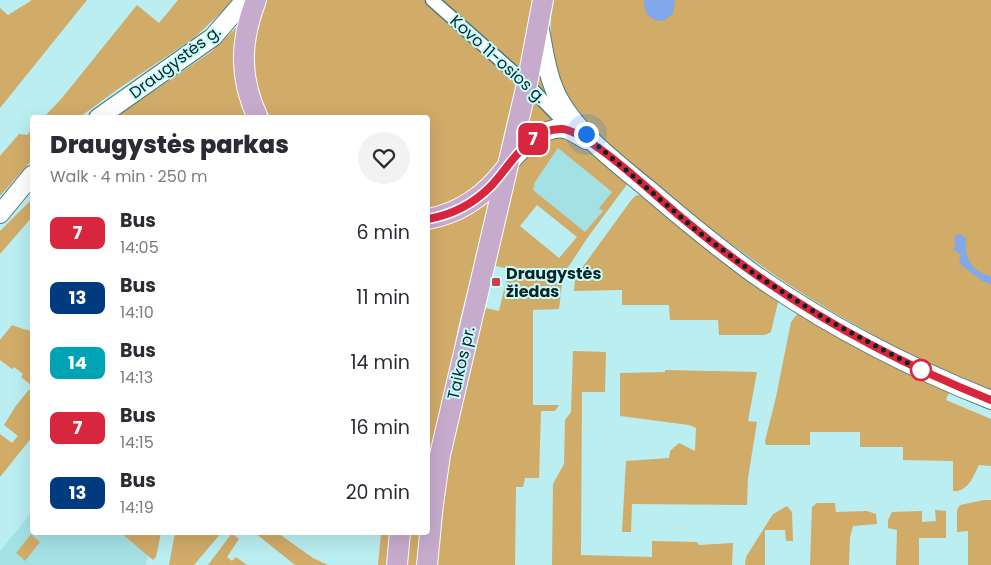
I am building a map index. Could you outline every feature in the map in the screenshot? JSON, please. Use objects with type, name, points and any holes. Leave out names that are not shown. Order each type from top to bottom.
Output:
[{"type":"main road","name":"Draugystės g.","points":[[102,115],[213,37],[245,0]]},
{"type":"main road","points":[[256,0],[250,14],[245,38],[244,72],[246,90],[257,115]]},
{"type":"main road","points":[[508,164],[528,84],[543,0]]},
{"type":"main road","points":[[430,219],[440,217],[461,208],[477,198],[490,187],[508,164],[533,139],[565,121],[561,102],[552,81],[539,25]]},
{"type":"main road","name":"Kovo 11-osios g.","points":[[565,121],[572,132],[598,146],[704,236],[756,275],[791,298],[888,353],[936,377],[991,400]]},
{"type":"main road","name":"Taikos pr.","points":[[430,534],[440,455],[508,164]]},
{"type":"main road","points":[[2,212],[30,177]]},
{"type":"main road","points":[[2,212],[30,191]]},
{"type":"main road","points":[[397,565],[400,535]]},
{"type":"main road","name":"Taikos pr.","points":[[427,565],[430,535]]},
{"type":"street","name":"Kovo 11-osios g.","points":[[432,0],[528,84],[565,121]]},
{"type":"shaded area","points":[[32,0],[87,0],[0,108],[0,8],[8,15]]},
{"type":"shaded area","points":[[178,0],[232,0],[194,38],[83,115],[46,115],[62,98],[137,5],[159,23]]},
{"type":"shaded area","points":[[266,0],[533,0],[521,67],[502,152],[497,163],[480,184],[448,206],[430,210],[430,115],[269,115],[258,91],[253,65],[255,36]]},
{"type":"shaded area","points":[[553,0],[991,0],[991,390],[898,349],[801,292],[715,232],[601,139],[580,118],[564,95],[559,82],[551,41]]},
{"type":"shaded area","points":[[240,24],[234,64],[238,94],[248,115],[118,115],[211,52]]},
{"type":"shaded area","points":[[540,74],[559,122],[525,135]]},
{"type":"shaded area","points":[[30,131],[30,162],[0,196],[0,156],[19,134],[27,135]]},
{"type":"shaded area","points":[[556,135],[577,140],[628,183],[588,237],[563,275],[559,309],[533,310],[533,405],[559,405],[555,411],[541,411],[539,478],[525,478],[523,487],[516,487],[515,565],[433,565],[443,486],[470,351],[486,308],[499,311],[509,269],[496,266],[497,252],[518,164],[526,152]],"holes":[[[558,148],[612,192],[599,208],[603,211],[585,232],[533,190],[535,182]],[[537,205],[577,237],[559,258],[520,226]]]},
{"type":"shaded area","points":[[558,148],[612,192],[600,207],[603,211],[585,233],[533,190],[535,182]]},
{"type":"shaded area","points":[[637,195],[643,196],[711,253],[777,298],[778,302],[771,332],[765,335],[719,335],[718,320],[670,320],[669,305],[622,305],[622,290],[574,291],[575,280],[579,272],[632,199]]},
{"type":"shaded area","points":[[490,200],[458,328],[443,410],[430,498],[430,227],[459,219]]},
{"type":"shaded area","points":[[30,201],[30,219],[0,254],[0,231]]},
{"type":"shaded area","points":[[798,313],[899,369],[949,392],[946,400],[991,419],[991,466],[979,465],[972,479],[963,489],[953,491],[953,461],[903,460],[903,447],[860,447],[860,432],[810,432],[810,445],[766,445],[765,441],[791,322]]},
{"type":"shaded area","points":[[12,325],[30,331],[30,384],[21,377],[23,374],[0,360],[0,340]]},
{"type":"shaded area","points":[[573,351],[606,352],[605,392],[582,392],[581,555],[652,557],[652,541],[697,542],[699,545],[733,543],[732,565],[552,565],[553,484],[564,464],[565,420],[571,412]]},
{"type":"shaded area","points":[[665,370],[757,372],[748,421],[757,422],[748,478],[747,505],[632,504],[631,532],[622,532],[626,461],[669,458],[670,451],[679,443],[695,451],[696,428],[689,425],[620,416],[620,373],[665,372]]},
{"type":"shaded area","points":[[30,388],[30,440],[0,477],[0,434],[12,443],[18,436],[4,425]]},
{"type":"shaded area","points":[[991,500],[991,565],[968,565],[968,531],[957,532],[957,510],[960,505]]},
{"type":"shaded area","points":[[817,503],[835,503],[836,512],[867,511],[876,514],[877,524],[853,526],[850,537],[849,565],[810,565],[812,507]]},
{"type":"shaded area","points":[[787,506],[792,512],[793,541],[786,541],[785,530],[765,530],[765,565],[745,565],[746,557],[773,514]]},
{"type":"shaded area","points":[[935,510],[946,511],[946,538],[919,538],[919,565],[896,565],[897,530],[888,528],[888,520],[892,512],[922,511],[922,522],[936,521]]},
{"type":"shaded area","points":[[30,514],[30,535],[124,535],[148,554],[146,565],[0,565],[0,551]]},
{"type":"shaded area","points":[[30,535],[40,542],[25,561],[16,553]]},
{"type":"shaded area","points":[[123,535],[161,535],[156,557],[153,560]]},
{"type":"shaded area","points":[[174,535],[219,535],[194,565],[169,565]]},
{"type":"shaded area","points":[[230,535],[234,535],[239,539],[227,557],[232,561],[236,557],[247,565],[208,565]]},
{"type":"shaded area","points":[[258,535],[281,535],[313,558],[328,565],[295,565]]},
{"type":"shaded area","points":[[381,535],[394,535],[391,565],[378,565]]},
{"type":"shaded area","points":[[409,535],[425,535],[422,565],[407,565]]},
{"type":"water","points":[[644,0],[675,0],[673,14],[663,21],[654,20],[646,12]]},
{"type":"water","points":[[960,234],[966,238],[967,255],[971,264],[978,271],[991,276],[991,284],[982,281],[959,263],[961,255],[953,249],[956,246],[954,240],[956,235]]},
{"type":"bus line","name":"7","points":[[430,219],[440,217],[461,208],[477,198],[490,187],[508,164],[533,139],[554,130],[562,129],[572,132],[598,146],[688,223],[756,275],[824,318],[888,353],[958,387],[991,400]]},
{"type":"place","name":"Draugystės žiedas","points":[[496,282]]},
{"type":"route","points":[[586,134],[688,223],[756,275],[854,336],[921,370]]}]
